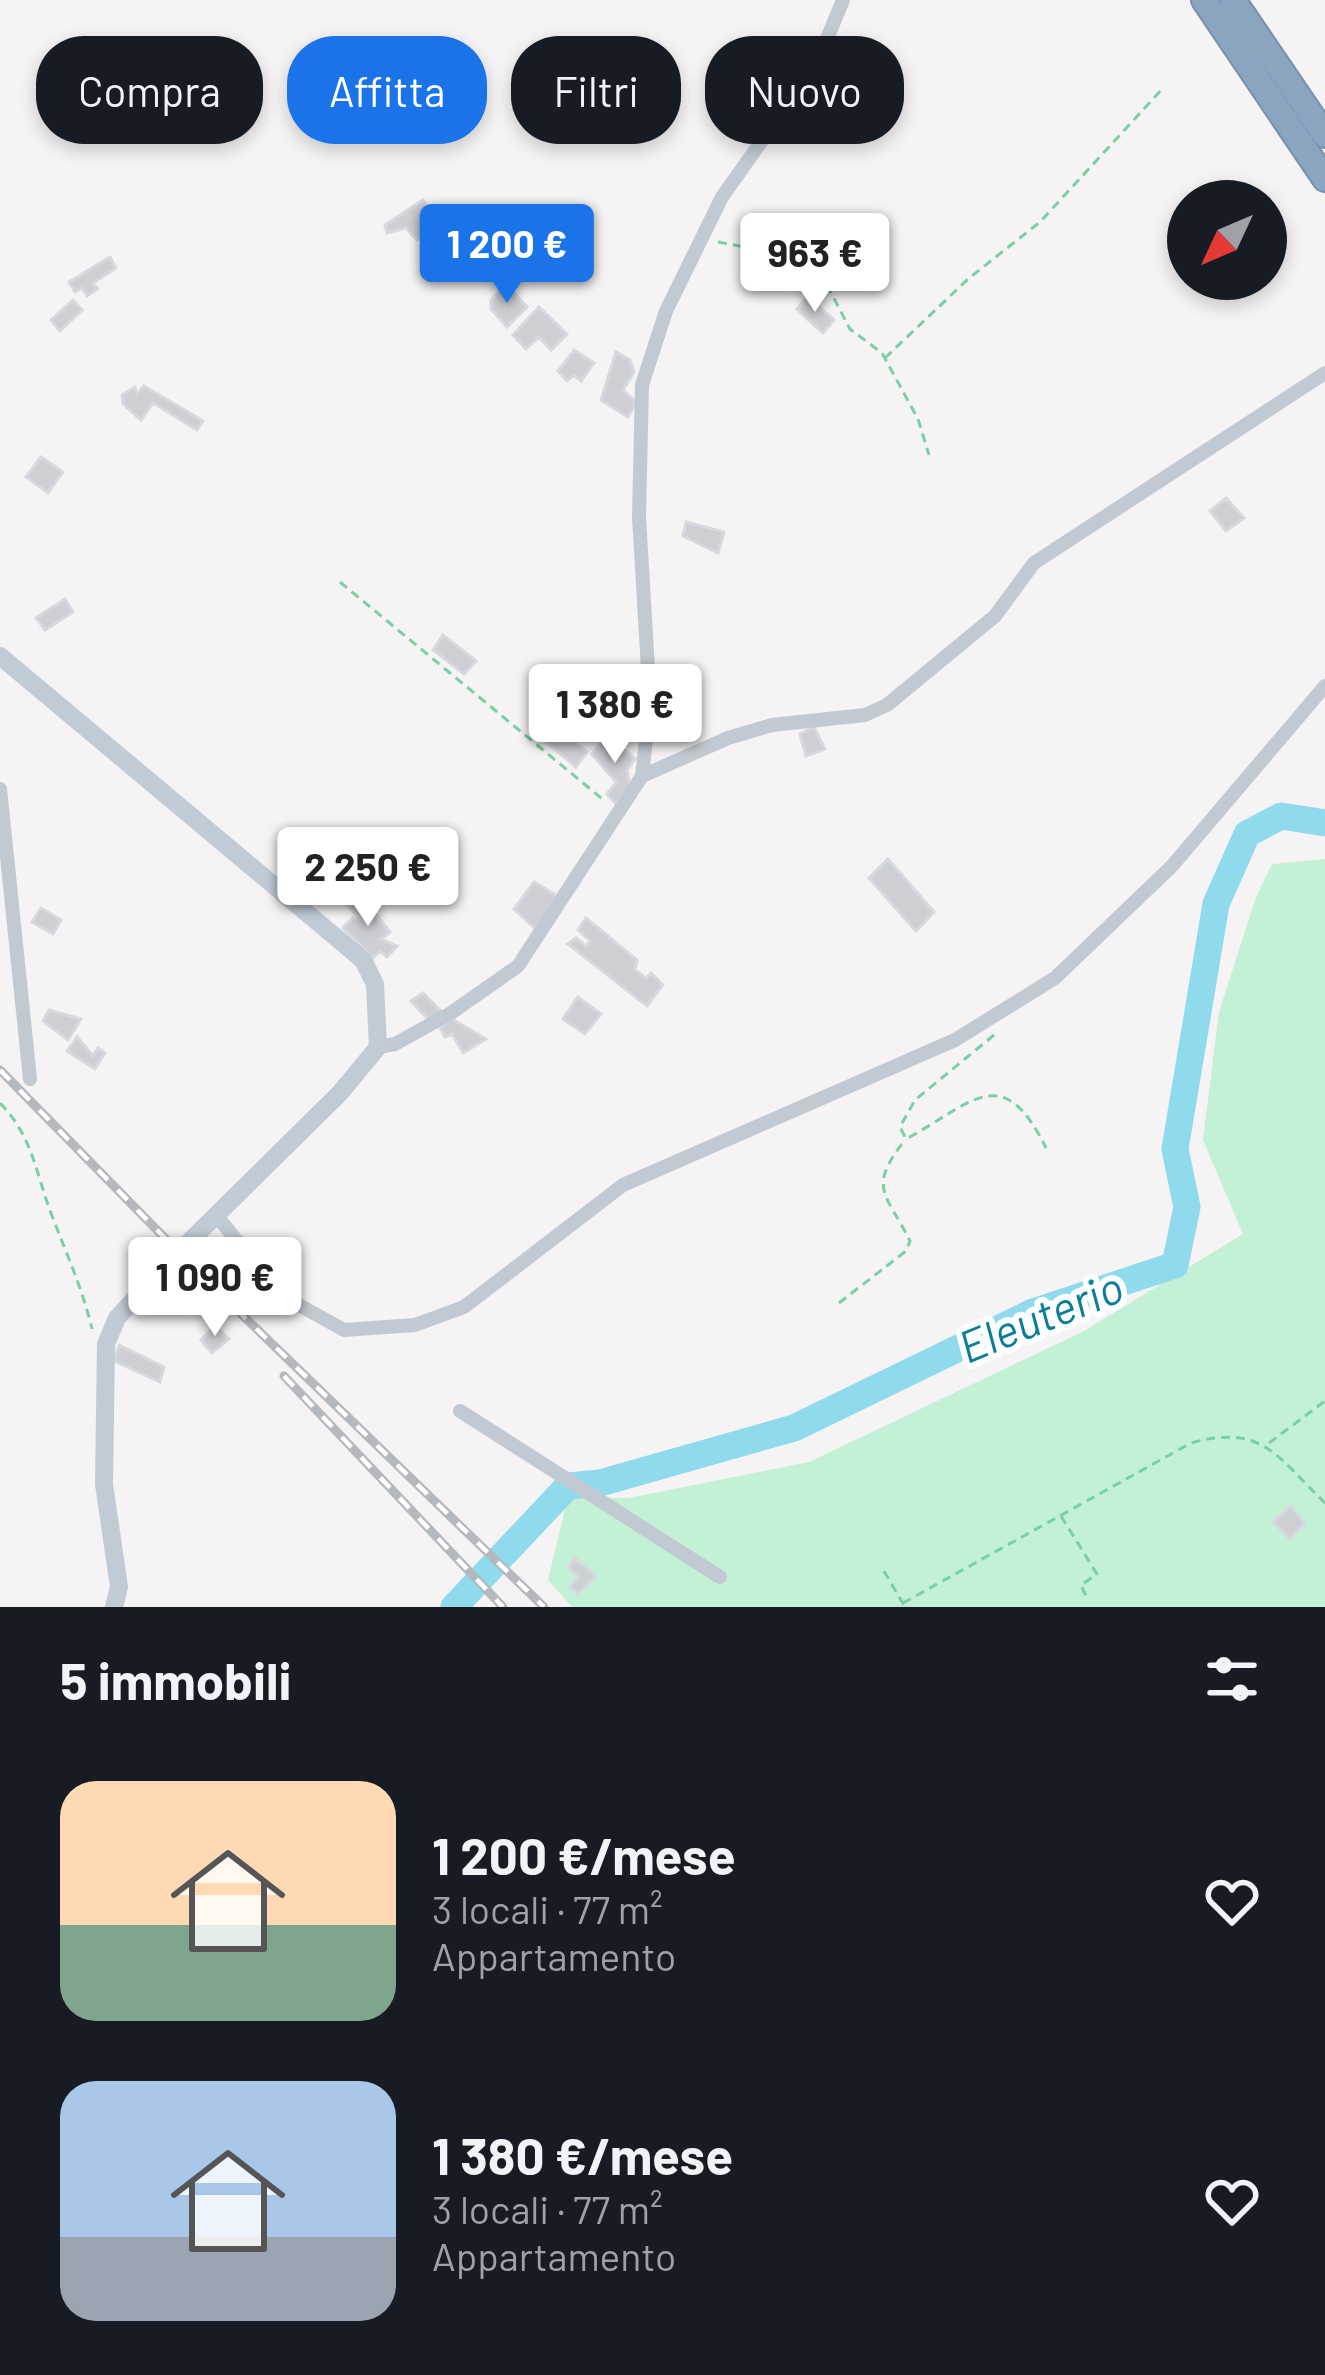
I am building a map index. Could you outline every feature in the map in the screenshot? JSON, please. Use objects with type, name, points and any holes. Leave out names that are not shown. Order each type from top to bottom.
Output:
[{"type":"highway","points":[[1204,0],[1325,179]]},
{"type":"highway","points":[[1233,0],[1325,135]]},
{"type":"street","points":[[114,1607],[119,1587],[104,1484],[106,1344],[117,1318],[340,1093],[378,1047],[394,1044],[451,1013],[518,966],[641,776],[650,704],[639,517],[642,385],[666,311],[722,197],[817,63],[844,0]]},
{"type":"street","points":[[641,776],[728,738],[772,725],[865,715],[887,705],[995,616],[1034,563],[1325,373]]},
{"type":"street","points":[[0,656],[363,960],[375,984],[378,1047]]},
{"type":"street","points":[[216,1215],[280,1295],[307,1314],[344,1330],[415,1325],[464,1307],[622,1185],[956,1040],[1055,978],[1130,911],[1325,686]]},
{"type":"street","points":[[0,789],[30,1079]]},
{"type":"street","points":[[460,1411],[719,1577]]},
{"type":"path","points":[[885,358],[968,279],[1040,222],[1164,87]]},
{"type":"path","points":[[706,236],[727,246],[788,255],[829,289],[850,329],[885,358],[918,419],[928,455]]},
{"type":"path","points":[[340,582],[616,811]]},
{"type":"path","points":[[906,1139],[900,1127],[916,1100],[984,1045],[1011,1008]]},
{"type":"path","points":[[839,1303],[906,1251],[910,1241],[881,1195],[881,1179],[906,1139],[981,1094],[1007,1097],[1027,1110],[1046,1148]]},
{"type":"path","points":[[0,1103],[33,1148],[47,1203],[84,1287],[95,1338]]},
{"type":"path","points":[[1267,1444],[1325,1401]]},
{"type":"path","points":[[884,1571],[904,1605],[1191,1443],[1225,1434],[1267,1444],[1325,1504]]},
{"type":"path","points":[[1061,1516],[1097,1574],[1081,1585],[1086,1596]]},
{"type":"green space","points":[[1325,859],[1325,1607],[572,1607],[548,1580],[568,1497],[629,1498],[809,1462],[1084,1331],[1243,1234],[1203,1140],[1219,1012],[1256,897],[1272,864]]},
{"type":"building","points":[[423,200],[440,222],[417,240],[406,228],[387,233],[385,225]]},
{"type":"building","points":[[110,257],[116,268],[93,283],[98,289],[87,296],[82,288],[75,292],[69,282]]},
{"type":"building","points":[[502,288],[510,288],[527,307],[507,327],[491,309],[491,300]]},
{"type":"building","points":[[807,297],[834,320],[823,333],[797,309]]},
{"type":"building","points":[[73,300],[82,310],[60,331],[51,320]]},
{"type":"building","points":[[539,307],[567,334],[551,350],[539,337],[526,349],[513,335]]},
{"type":"building","points":[[574,350],[594,363],[581,381],[574,375],[567,381],[558,371]]},
{"type":"building","points":[[616,352],[630,360],[634,372],[623,390],[636,402],[628,417],[601,400]]},
{"type":"building","points":[[144,386],[203,421],[197,430],[153,403],[141,420],[123,404],[122,395],[135,387],[137,394]]},
{"type":"building","points":[[41,457],[63,472],[48,493],[26,477]]},
{"type":"building","points":[[1226,498],[1244,518],[1226,531],[1210,511]]},
{"type":"building","points":[[686,522],[724,532],[718,553],[683,536]]},
{"type":"building","points":[[65,599],[73,612],[45,630],[36,618]]},
{"type":"building","points":[[443,635],[476,661],[464,674],[433,650]]},
{"type":"building","points":[[543,715],[587,752],[576,767],[540,737]]},
{"type":"building","points":[[814,727],[825,749],[806,756],[800,734]]},
{"type":"building","points":[[607,735],[635,759],[627,770],[630,785],[616,804],[607,794],[616,782],[592,754]]},
{"type":"building","points":[[888,859],[934,912],[916,931],[869,878]]},
{"type":"building","points":[[534,882],[554,894],[555,906],[539,932],[514,909]]},
{"type":"building","points":[[359,893],[390,932],[381,939],[397,946],[387,957],[380,951],[373,958],[343,928],[353,918],[362,920],[347,905]]},
{"type":"building","points":[[41,908],[61,920],[53,934],[32,922]]},
{"type":"building","points":[[586,918],[637,960],[635,970],[646,978],[651,973],[663,985],[647,1006],[568,944],[576,938],[586,946],[590,941],[578,930]]},
{"type":"building","points":[[423,993],[442,1012],[429,1020],[411,1001]]},
{"type":"building","points":[[578,997],[601,1014],[585,1034],[563,1019]]},
{"type":"building","points":[[49,1010],[81,1019],[68,1040],[43,1021]]},
{"type":"building","points":[[452,1019],[486,1039],[463,1053],[452,1034],[445,1037],[440,1028]]},
{"type":"building","points":[[77,1037],[93,1056],[98,1048],[105,1053],[95,1069],[67,1051]]},
{"type":"building","points":[[253,1280],[270,1292],[258,1309],[242,1294]]},
{"type":"building","points":[[215,1326],[229,1339],[212,1353],[201,1340]]},
{"type":"building","points":[[119,1345],[164,1367],[160,1382],[114,1361]]},
{"type":"building","points":[[1291,1506],[1305,1523],[1290,1539],[1273,1522]]},
{"type":"building","points":[[575,1558],[596,1576],[578,1594],[570,1587],[578,1577],[568,1567]]},
{"type":"waterway","name":"Eleuterio","points":[[454,1607],[568,1486],[600,1483],[794,1428],[1033,1312],[1175,1265],[1187,1207],[1175,1149],[1216,904],[1247,834],[1281,816],[1325,823]]},
{"type":"railway","points":[[0,1070],[204,1278],[544,1607]]},
{"type":"railway","points":[[284,1376],[503,1607]]}]
